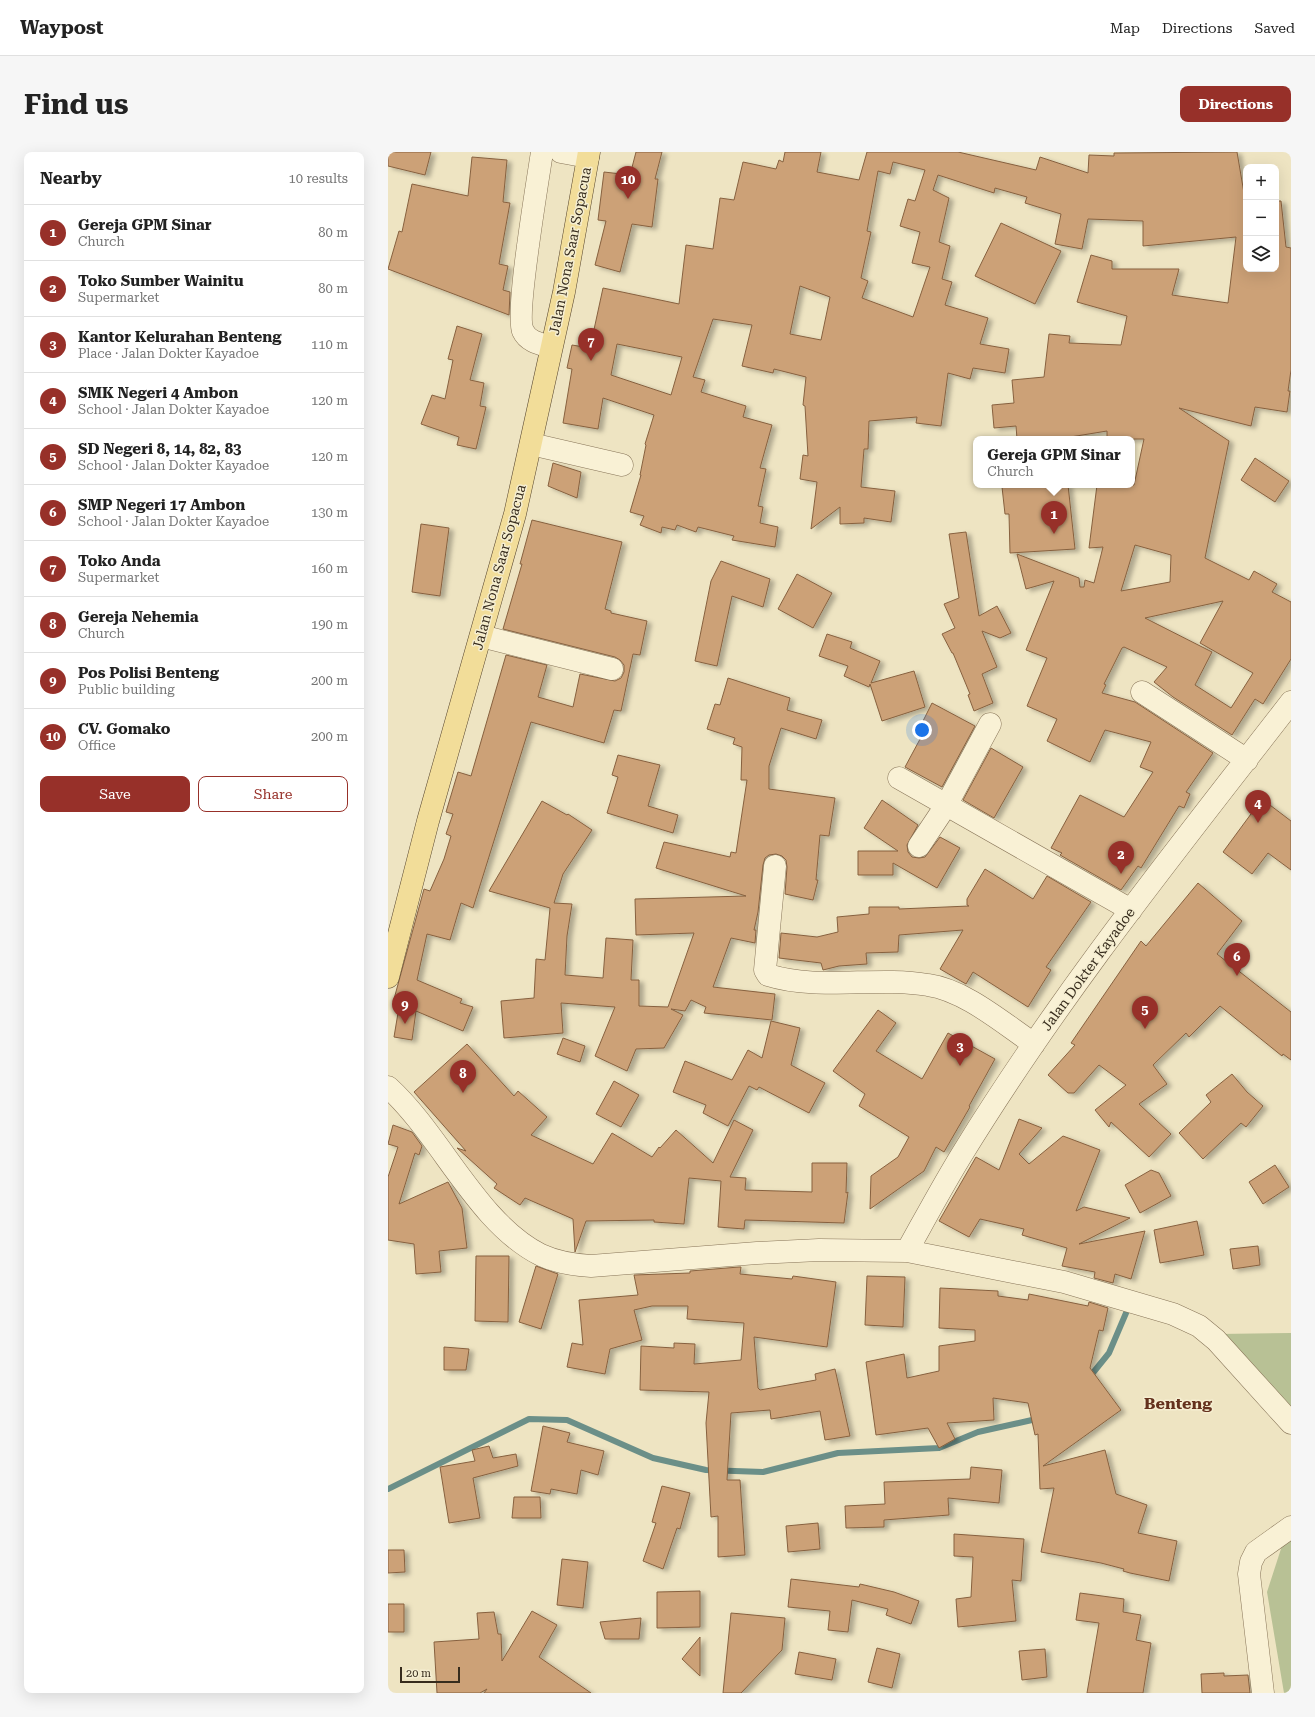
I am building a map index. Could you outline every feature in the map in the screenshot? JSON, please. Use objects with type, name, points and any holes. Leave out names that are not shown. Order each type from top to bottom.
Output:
[{"type":"main road","name":"Jalan Nona Saar Sopacua","points":[[388,977],[428,822],[515,514],[568,271],[588,155]]},
{"type":"street","points":[[542,152],[523,287],[521,324],[524,333],[531,341],[551,347]]},
{"type":"street","points":[[561,152],[588,155]]},
{"type":"street","points":[[531,444],[622,465]]},
{"type":"street","points":[[481,636],[612,669]]},
{"type":"street","points":[[1142,692],[1246,760]]},
{"type":"street","name":"Jalan Dokter Kayadoe","points":[[907,1250],[964,1151],[1034,1044],[1131,910],[1291,702]]},
{"type":"street","points":[[919,846],[947,804],[990,724]]},
{"type":"street","points":[[899,778],[1131,910]]},
{"type":"street","points":[[775,866],[765,970],[768,975],[799,982],[888,981],[930,985],[960,996],[1034,1044]]},
{"type":"street","points":[[388,1087],[421,1125],[489,1212],[517,1240],[541,1255],[561,1261],[591,1266],[757,1253],[819,1250],[907,1250],[1064,1282],[1130,1301],[1199,1326],[1216,1340],[1291,1423]]},
{"type":"street","points":[[1263,1693],[1249,1574],[1251,1562],[1256,1552],[1291,1527]]},
{"type":"green space","points":[[1291,1333],[1291,1413],[1218,1334]]},
{"type":"green space","points":[[1291,1518],[1291,1693],[1284,1693],[1267,1592]]},
{"type":"building","points":[[388,152],[431,152],[425,175],[388,166]]},
{"type":"building","points":[[636,152],[662,152],[655,179],[658,179],[652,227],[632,224],[620,272],[595,265],[606,221],[598,220],[604,172],[630,175]]},
{"type":"building","points":[[785,152],[821,152],[817,172],[859,180],[867,152],[958,152],[1036,170],[1040,157],[1088,173],[1089,155],[1114,156],[1114,153],[1237,152],[1243,187],[1243,272],[1279,272],[1279,201],[1281,201],[1286,247],[1291,248],[1291,370],[1287,412],[1255,407],[1251,426],[1179,408],[1229,441],[1205,558],[1249,580],[1254,571],[1277,584],[1272,592],[1291,602],[1291,659],[1263,704],[1255,699],[1232,735],[1173,697],[1154,682],[1167,667],[1124,647],[1122,648],[1104,684],[1106,685],[1102,693],[1135,702],[1213,753],[1186,792],[1190,794],[1184,808],[1179,806],[1141,868],[1138,866],[1121,890],[1060,855],[1062,853],[1051,848],[1080,795],[1124,817],[1153,772],[1140,767],[1151,742],[1105,730],[1090,762],[1047,741],[1057,719],[1027,706],[1047,658],[1026,650],[1054,581],[1026,589],[1017,554],[1079,578],[1080,587],[1084,587],[1085,580],[1094,583],[1103,547],[1089,548],[1097,488],[1135,488],[1135,480],[1144,439],[1135,439],[1135,436],[1107,436],[1107,431],[1076,436],[1017,436],[1016,426],[994,428],[992,405],[1014,403],[1012,380],[1044,377],[1049,334],[1070,336],[1069,343],[1121,345],[1127,316],[1077,302],[1091,255],[1112,261],[1112,269],[1179,269],[1172,295],[1228,303],[1236,237],[1143,246],[1143,221],[1088,219],[1082,249],[1055,244],[1061,214],[1025,203],[1027,197],[995,188],[994,193],[938,175],[933,190],[949,198],[939,242],[950,246],[942,279],[952,282],[945,305],[988,318],[980,344],[1009,349],[1005,373],[973,368],[970,379],[948,373],[941,426],[916,423],[917,417],[869,421],[868,449],[864,449],[861,487],[895,491],[891,522],[864,518],[864,523],[840,524],[840,507],[811,529],[817,482],[800,479],[803,455],[808,456],[805,406],[803,405],[806,377],[774,369],[773,373],[742,366],[752,325],[713,319],[693,377],[705,380],[701,392],[746,406],[743,417],[772,425],[760,468],[766,469],[758,506],[763,507],[760,523],[778,527],[775,547],[732,540],[734,536],[698,527],[696,532],[677,525],[675,530],[662,527],[661,533],[640,525],[644,516],[630,512],[641,475],[645,444],[654,415],[603,398],[598,429],[563,423],[572,369],[567,368],[572,345],[590,348],[603,288],[679,304],[686,245],[713,249],[720,198],[734,200],[743,162],[776,169],[779,160],[783,162]],"holes":[[[893,162],[925,170],[915,201],[908,199],[900,226],[920,232],[912,263],[930,267],[913,317],[862,298],[868,281],[861,278],[871,232],[867,231],[878,171],[890,174]],[[800,286],[830,297],[821,340],[790,334]],[[617,344],[682,357],[671,395],[611,375]],[[1135,545],[1171,555],[1170,582],[1121,591]],[[1223,601],[1200,643],[1253,673],[1231,708],[1195,685],[1212,652],[1145,618]]]},
{"type":"building","points":[[472,157],[507,160],[503,202],[510,203],[499,264],[508,266],[503,290],[510,292],[509,315],[388,269],[399,231],[402,232],[412,184],[468,196]]},
{"type":"building","points":[[1001,223],[1061,251],[1035,304],[975,276]]},
{"type":"building","points":[[457,326],[482,334],[470,380],[484,383],[480,406],[486,407],[476,449],[457,445],[459,437],[421,424],[432,395],[445,399],[453,360],[448,359]]},
{"type":"building","points":[[1255,458],[1289,481],[1275,502],[1241,480]]},
{"type":"building","points":[[553,463],[581,472],[577,498],[548,486]]},
{"type":"building","points":[[1002,488],[1068,488],[1075,549],[1010,553],[1009,514],[1005,514]]},
{"type":"building","points":[[532,520],[622,542],[605,609],[611,611],[611,613],[647,621],[640,655],[633,654],[621,711],[614,710],[604,743],[531,722],[473,908],[461,903],[450,940],[427,934],[417,980],[462,999],[460,1003],[473,1007],[463,1031],[416,1011],[412,1040],[394,1037],[400,1001],[394,999],[424,889],[430,891],[444,859],[451,836],[446,834],[453,814],[446,812],[458,772],[471,776],[506,655],[547,665],[538,697],[573,707],[580,674],[615,681],[621,678],[624,672],[624,665],[615,657],[503,629],[522,564],[520,564]]},
{"type":"building","points":[[421,524],[449,528],[440,596],[412,592]]},
{"type":"building","points":[[966,532],[979,616],[997,606],[1011,633],[1000,638],[982,631],[997,667],[982,674],[993,703],[974,711],[968,695],[970,694],[953,653],[942,634],[955,628],[944,604],[959,598],[949,534]]},
{"type":"building","points":[[721,561],[770,579],[763,607],[732,596],[717,666],[695,661],[711,581]]},
{"type":"building","points":[[797,574],[832,593],[813,628],[778,609]]},
{"type":"building","points":[[827,634],[852,642],[850,648],[880,661],[871,683],[914,671],[925,707],[882,721],[870,684],[869,687],[844,676],[848,666],[819,656]]},
{"type":"building","points":[[728,678],[790,698],[787,710],[822,720],[816,739],[781,728],[769,766],[769,789],[835,798],[829,836],[820,835],[816,880],[818,880],[813,900],[785,894],[787,867],[786,860],[782,856],[776,854],[769,855],[765,858],[758,912],[754,930],[756,930],[755,943],[731,938],[713,987],[775,994],[772,1020],[704,1013],[706,1007],[691,1000],[685,1011],[671,1009],[683,1015],[664,1048],[636,1049],[627,1071],[595,1056],[615,1007],[561,1003],[563,1033],[504,1038],[501,1001],[534,998],[536,959],[545,960],[550,908],[489,891],[542,801],[567,815],[568,814],[592,830],[563,874],[554,903],[572,904],[567,936],[565,975],[603,978],[606,938],[633,940],[631,980],[639,980],[639,1006],[668,1007],[694,933],[636,935],[635,899],[746,896],[656,868],[664,842],[730,857],[731,852],[736,853],[747,780],[741,780],[742,747],[733,744],[735,738],[707,729],[715,704],[720,705]]},
{"type":"building","points":[[932,703],[975,726],[942,787],[905,767],[926,728],[921,725]]},
{"type":"building","points":[[991,748],[1023,767],[994,818],[963,800]]},
{"type":"building","points":[[618,755],[660,765],[648,806],[678,815],[673,833],[607,813],[618,777],[612,775]]},
{"type":"building","points":[[1262,799],[1291,821],[1291,870],[1268,853],[1252,874],[1223,852]]},
{"type":"building","points":[[882,800],[918,825],[907,845],[908,852],[912,857],[925,857],[940,837],[960,848],[937,888],[893,863],[893,875],[858,875],[858,851],[898,851],[864,828]]},
{"type":"building","points":[[985,869],[1033,899],[1047,876],[1091,902],[1046,967],[1051,970],[1028,1007],[973,972],[966,984],[940,969],[963,930],[899,935],[898,952],[866,953],[867,964],[839,966],[823,970],[821,963],[779,958],[781,933],[817,937],[838,932],[837,917],[869,914],[869,907],[899,907],[899,909],[969,906],[967,905],[967,899]]},
{"type":"building","points":[[1198,883],[1242,921],[1217,954],[1291,1012],[1291,1060],[1283,1054],[1282,1056],[1220,1006],[1189,1037],[1186,1033],[1153,1065],[1167,1084],[1139,1104],[1171,1134],[1149,1157],[1111,1122],[1109,1127],[1095,1110],[1126,1085],[1099,1065],[1074,1093],[1068,1093],[1048,1075],[1075,1045],[1071,1043],[1141,941],[1146,946]]},
{"type":"building","points":[[878,1010],[896,1023],[876,1051],[922,1079],[948,1033],[995,1059],[944,1152],[936,1147],[924,1171],[870,1209],[871,1176],[898,1157],[909,1137],[859,1106],[865,1094],[833,1071]]},
{"type":"building","points":[[771,1021],[800,1028],[791,1065],[825,1083],[809,1113],[759,1087],[757,1090],[749,1086],[728,1126],[703,1113],[706,1105],[673,1092],[685,1061],[732,1080],[748,1050],[762,1058]]},
{"type":"building","points":[[563,1038],[585,1046],[580,1062],[557,1054]]},
{"type":"building","points":[[467,1044],[514,1096],[518,1091],[547,1117],[531,1135],[593,1164],[612,1133],[652,1157],[659,1147],[660,1148],[676,1130],[713,1163],[734,1120],[753,1130],[730,1177],[746,1178],[745,1190],[812,1192],[812,1163],[847,1163],[846,1193],[848,1192],[844,1223],[745,1220],[744,1229],[718,1227],[721,1181],[689,1178],[684,1224],[654,1222],[654,1220],[586,1221],[575,1252],[573,1219],[525,1198],[520,1205],[494,1188],[497,1184],[457,1148],[466,1151],[414,1092]]},
{"type":"building","points":[[1232,1074],[1247,1092],[1263,1106],[1246,1127],[1241,1123],[1203,1159],[1179,1133],[1211,1102],[1206,1095]]},
{"type":"building","points":[[614,1081],[639,1095],[621,1127],[596,1114]]},
{"type":"building","points":[[1019,1119],[1042,1128],[1019,1154],[1029,1164],[1063,1136],[1100,1150],[1076,1211],[1084,1207],[1130,1218],[1079,1244],[1145,1231],[1131,1279],[1115,1274],[1113,1283],[1094,1278],[1095,1272],[1062,1266],[1067,1248],[1022,1235],[1024,1229],[980,1219],[969,1237],[939,1221],[976,1157],[999,1170]]},
{"type":"building","points":[[393,1125],[412,1132],[422,1146],[419,1155],[415,1153],[399,1204],[448,1182],[462,1208],[467,1248],[439,1251],[441,1272],[416,1274],[414,1244],[388,1240],[388,1177],[398,1147],[388,1144]]},
{"type":"building","points":[[1275,1165],[1289,1187],[1263,1204],[1249,1182]]},
{"type":"building","points":[[1151,1170],[1159,1173],[1171,1196],[1140,1213],[1125,1185]]},
{"type":"building","points":[[1197,1221],[1204,1255],[1160,1263],[1154,1230]]},
{"type":"building","points":[[1258,1246],[1260,1265],[1233,1269],[1230,1249]]},
{"type":"building","points":[[476,1256],[509,1256],[508,1322],[475,1321]]},
{"type":"building","points":[[536,1266],[558,1274],[541,1329],[519,1322]]},
{"type":"building","points":[[741,1267],[740,1274],[792,1279],[793,1276],[836,1282],[827,1347],[754,1337],[758,1388],[760,1390],[816,1380],[815,1374],[835,1369],[850,1436],[825,1440],[820,1411],[771,1419],[770,1410],[731,1413],[727,1480],[740,1480],[745,1555],[718,1557],[718,1516],[711,1517],[706,1423],[709,1392],[640,1390],[641,1346],[674,1348],[674,1343],[695,1344],[694,1364],[741,1360],[744,1323],[687,1319],[688,1306],[652,1306],[634,1310],[642,1340],[610,1349],[605,1374],[567,1367],[572,1343],[583,1345],[579,1300],[638,1295],[634,1275],[690,1273],[690,1271]]},
{"type":"building","points":[[867,1276],[905,1277],[903,1327],[865,1325]]},
{"type":"building","points":[[940,1288],[998,1291],[998,1296],[1028,1300],[1029,1294],[1088,1306],[1089,1302],[1108,1308],[1103,1331],[1099,1330],[1090,1368],[1121,1410],[1043,1466],[1105,1450],[1116,1494],[1147,1505],[1138,1533],[1177,1541],[1169,1581],[1130,1573],[1123,1571],[1124,1569],[1101,1563],[1041,1552],[1054,1488],[1040,1489],[1038,1434],[1035,1435],[1028,1403],[993,1398],[994,1420],[947,1423],[955,1439],[939,1448],[928,1428],[876,1435],[866,1362],[904,1354],[907,1378],[939,1371],[939,1346],[975,1341],[975,1330],[939,1328]]},
{"type":"building","points":[[444,1347],[469,1349],[466,1370],[444,1370]]},
{"type":"building","points":[[543,1426],[570,1433],[567,1442],[604,1451],[598,1475],[581,1470],[577,1494],[551,1489],[550,1494],[531,1491]]},
{"type":"building","points":[[489,1446],[493,1458],[516,1454],[518,1466],[473,1478],[480,1518],[449,1523],[440,1467],[475,1461],[472,1450]]},
{"type":"building","points":[[971,1467],[1002,1470],[999,1503],[948,1498],[949,1515],[884,1520],[884,1527],[846,1528],[845,1506],[885,1504],[884,1482],[970,1479]]},
{"type":"building","points":[[662,1486],[690,1493],[680,1529],[677,1528],[663,1569],[643,1561],[656,1523],[652,1522]]},
{"type":"building","points":[[514,1497],[540,1497],[541,1518],[512,1518]]},
{"type":"building","points":[[818,1523],[820,1549],[788,1552],[786,1526]]},
{"type":"building","points":[[954,1534],[1024,1539],[1021,1581],[1012,1580],[1016,1621],[958,1627],[956,1599],[971,1597],[973,1557],[954,1556]]},
{"type":"building","points":[[388,1550],[404,1550],[405,1572],[388,1573]]},
{"type":"building","points":[[562,1559],[588,1562],[583,1608],[557,1605]]},
{"type":"building","points":[[791,1579],[859,1587],[860,1584],[894,1592],[919,1601],[911,1624],[886,1615],[888,1609],[852,1600],[848,1632],[828,1630],[830,1611],[788,1607]]},
{"type":"building","points":[[700,1591],[700,1627],[657,1628],[657,1592]]},
{"type":"building","points":[[1080,1593],[1124,1599],[1123,1612],[1141,1615],[1136,1640],[1151,1643],[1143,1693],[1087,1693],[1099,1623],[1076,1620]]},
{"type":"building","points":[[388,1604],[404,1604],[404,1632],[388,1632]]},
{"type":"building","points":[[532,1611],[557,1625],[539,1657],[591,1693],[484,1693],[487,1689],[480,1693],[437,1693],[434,1642],[479,1639],[477,1613],[494,1612],[498,1634],[501,1634],[502,1661]]},
{"type":"building","points":[[731,1613],[785,1618],[782,1650],[741,1693],[723,1693]]},
{"type":"building","points":[[641,1618],[639,1639],[605,1639],[600,1622]]},
{"type":"building","points":[[700,1637],[700,1676],[682,1659]]},
{"type":"building","points":[[877,1648],[900,1654],[892,1688],[868,1682]]},
{"type":"building","points":[[1045,1649],[1047,1677],[1022,1680],[1019,1651]]},
{"type":"building","points":[[799,1652],[836,1659],[832,1680],[795,1674]]},
{"type":"building","points":[[1224,1673],[1224,1676],[1248,1675],[1250,1693],[1202,1693],[1201,1674]]},
{"type":"waterway","points":[[1088,1379],[1109,1353],[1129,1306]]},
{"type":"waterway","points":[[388,1489],[529,1419],[567,1420],[653,1458],[706,1470],[763,1472],[838,1453],[939,1448],[978,1432],[1032,1420],[1037,1416]]},
{"type":"place","name":"CV. Gomako","points":[[628,199]]},
{"type":"place","name":"Toko Anda","points":[[591,361]]},
{"type":"place","name":"Gereja GPM Sinar","points":[[1054,534]]},
{"type":"place","name":"SMK Negeri 4 Ambon","points":[[1258,823]]},
{"type":"place","name":"Toko Sumber Wainitu","points":[[1121,874]]},
{"type":"place","name":"SMP Negeri 17 Ambon","points":[[1237,976]]},
{"type":"place","name":"Pos Polisi Benteng","points":[[405,1024]]},
{"type":"place","name":"SD Negeri 8, 14, 82, 83","points":[[1145,1029]]},
{"type":"place","name":"Kantor Kelurahan Benteng","points":[[960,1066]]},
{"type":"place","name":"Gereja Nehemia","points":[[463,1093]]},
{"type":"district","name":"Benteng","points":[[1178,1403]]}]
